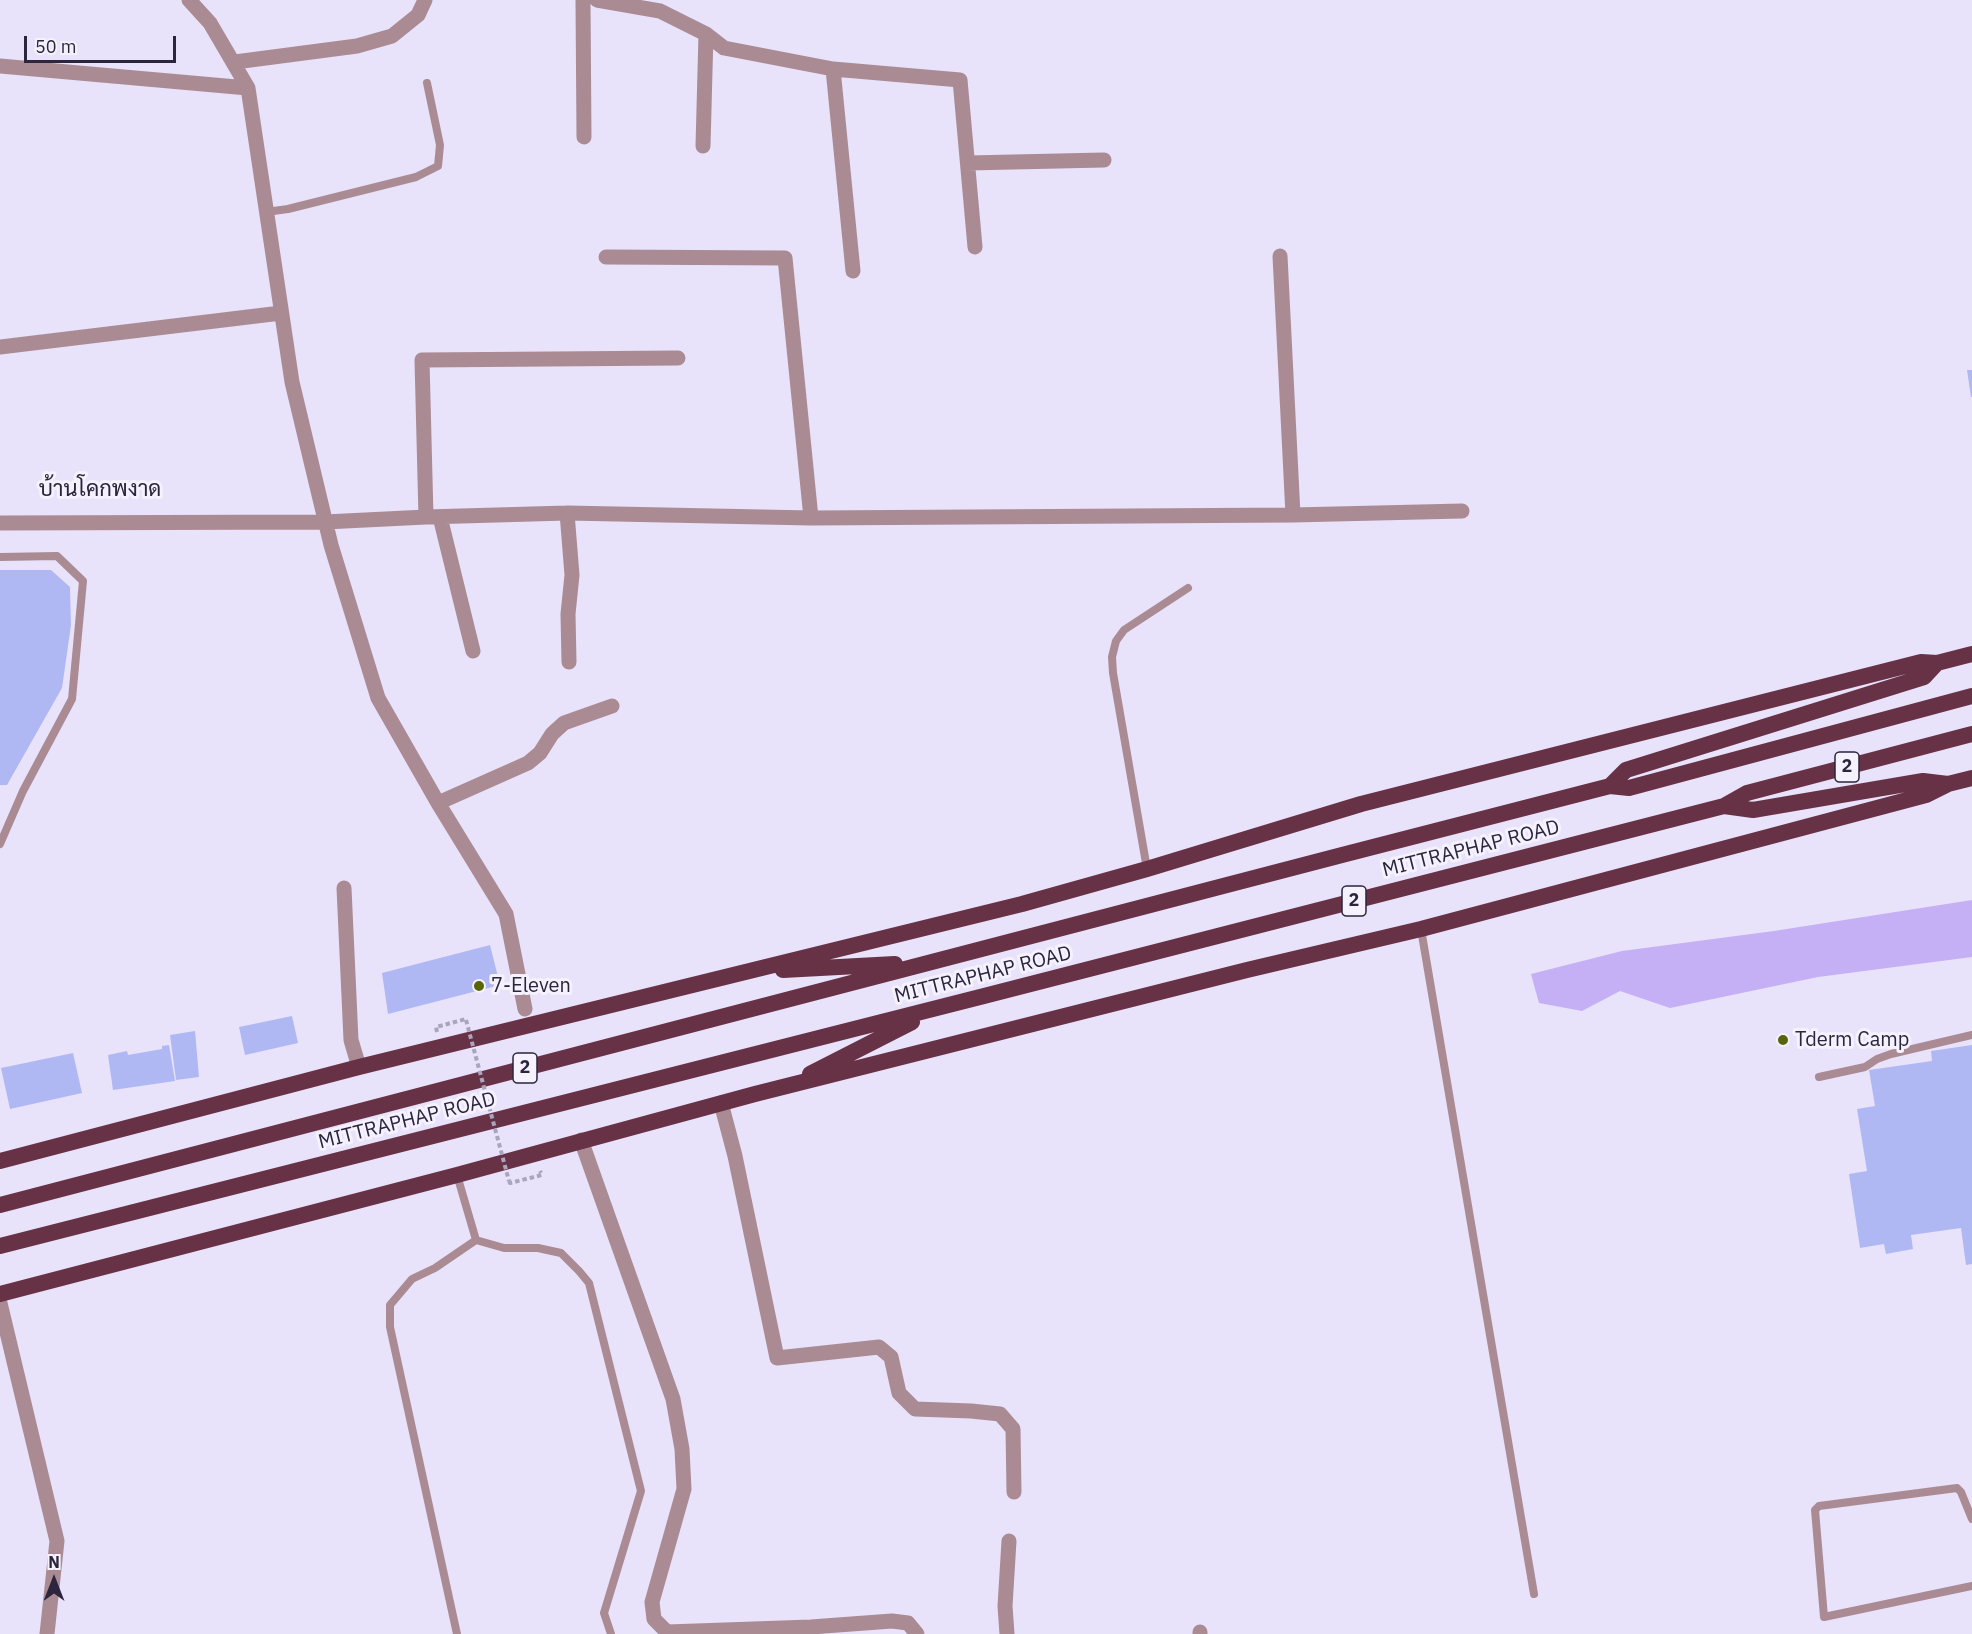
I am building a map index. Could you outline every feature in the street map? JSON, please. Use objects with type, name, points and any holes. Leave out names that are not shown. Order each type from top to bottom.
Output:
[{"type":"highway","points":[[1610,786],[1626,770],[1924,677],[1937,663],[1972,654]]},
{"type":"highway","name":"2","points":[[0,1161],[359,1067],[970,918],[1147,869],[1361,804],[1921,662],[1937,663]]},
{"type":"highway","name":"MITTRAPHAP ROAD","points":[[0,1205],[1610,786],[1629,788],[1972,696]]},
{"type":"highway","name":"MITTRAPHAP ROAD","points":[[0,1246],[940,1008],[1724,806],[1747,793],[1972,734]]},
{"type":"highway","points":[[0,1294],[457,1175],[786,1086],[1421,929],[1926,795],[1948,784],[1972,778]]},
{"type":"highway","points":[[1724,806],[1752,810],[1923,781],[1948,784]]},
{"type":"highway","points":[[746,972],[930,963]]},
{"type":"highway","points":[[786,1086],[940,1008]]},
{"type":"street","points":[[189,0],[210,23],[235,62],[248,88],[292,382],[325,522],[378,698],[438,803],[506,914],[525,1009]]},
{"type":"street","points":[[235,62],[357,46],[392,36],[418,15],[425,0]]},
{"type":"street","points":[[583,0],[584,137]]},
{"type":"street","points":[[597,0],[660,11],[706,34],[724,48],[833,69],[960,80],[975,247]]},
{"type":"street","points":[[703,146],[706,34]]},
{"type":"street","points":[[0,66],[248,88]]},
{"type":"street","points":[[833,69],[853,271]]},
{"type":"street","points":[[968,163],[1104,160]]},
{"type":"street","points":[[1280,256],[1293,515]]},
{"type":"street","points":[[606,257],[785,258],[811,518]]},
{"type":"street","points":[[0,347],[281,314]]},
{"type":"street","points":[[473,651],[433,517],[422,360],[678,358]]},
{"type":"street","points":[[0,523],[325,522],[567,513],[811,518],[1461,512]]},
{"type":"street","points":[[567,513],[572,575],[568,614],[569,662]]},
{"type":"street","points":[[438,803],[528,763],[540,753],[552,734],[564,723],[612,706]]},
{"type":"street","points":[[344,888],[351,1040],[359,1067]]},
{"type":"street","points":[[721,1103],[735,1156],[777,1358],[879,1347],[891,1357],[899,1394],[915,1409],[1000,1414],[1013,1429],[1014,1491]]},
{"type":"street","points":[[581,1140],[669,1389],[682,1449],[684,1489],[652,1602],[654,1619],[667,1632],[811,1628],[892,1621],[908,1623],[917,1634]]},
{"type":"street","points":[[0,1303],[57,1541],[47,1634]]},
{"type":"street","points":[[1007,1634],[1005,1606],[1009,1541]]},
{"type":"lane","points":[[266,212],[288,209],[416,177],[438,166],[440,145],[427,83]]},
{"type":"lane","points":[[0,556],[57,556],[84,581],[72,699],[23,791],[0,844]]},
{"type":"lane","points":[[1147,869],[1112,657],[1116,641],[1124,630],[1188,588]]},
{"type":"lane","points":[[1421,929],[1534,1594]]},
{"type":"lane","points":[[1819,1077],[1865,1067],[1891,1054],[1972,1035]]},
{"type":"lane","points":[[457,1175],[476,1240]]},
{"type":"lane","points":[[457,1634],[390,1327],[390,1305],[412,1279],[435,1268],[476,1240]]},
{"type":"lane","points":[[476,1240],[504,1248],[538,1248],[561,1253],[589,1283],[641,1491],[604,1613],[611,1634]]},
{"type":"lane","points":[[1972,1519],[1961,1491],[1957,1488],[1819,1506],[1815,1510],[1824,1617],[1972,1586]]},
{"type":"path","points":[[436,1027],[466,1019],[509,1182],[542,1175]]},
{"type":"shaded area","points":[[1972,900],[1972,957],[1818,977],[1670,1008],[1620,991],[1582,1011],[1539,1003],[1531,974],[1622,951],[1774,931]]},
{"type":"building","points":[[1967,370],[1972,370],[1972,397],[1971,397]]},
{"type":"building","points":[[0,570],[51,570],[70,587],[71,625],[62,688],[7,785],[0,785]]},
{"type":"building","points":[[490,945],[500,985],[388,1014],[382,973]]},
{"type":"building","points":[[292,1016],[298,1043],[245,1055],[239,1027]]},
{"type":"building","points":[[195,1031],[199,1077],[176,1080],[170,1035]]},
{"type":"building","points":[[169,1045],[175,1081],[113,1090],[108,1055],[127,1051],[128,1055],[162,1049],[162,1046]]},
{"type":"building","points":[[1972,1045],[1972,1264],[1966,1265],[1961,1228],[1911,1235],[1913,1249],[1886,1254],[1884,1244],[1860,1248],[1849,1174],[1867,1171],[1857,1109],[1875,1106],[1869,1070],[1932,1061],[1931,1051]]},
{"type":"building","points":[[73,1053],[82,1093],[10,1109],[1,1068]]},
{"type":"place","name":"7-Eleven","points":[[479,986]]},
{"type":"place","name":"Tderm Camp","points":[[1783,1040]]},
{"type":"district","name":"บ้านโคกพงาด","points":[[100,490]]}]
